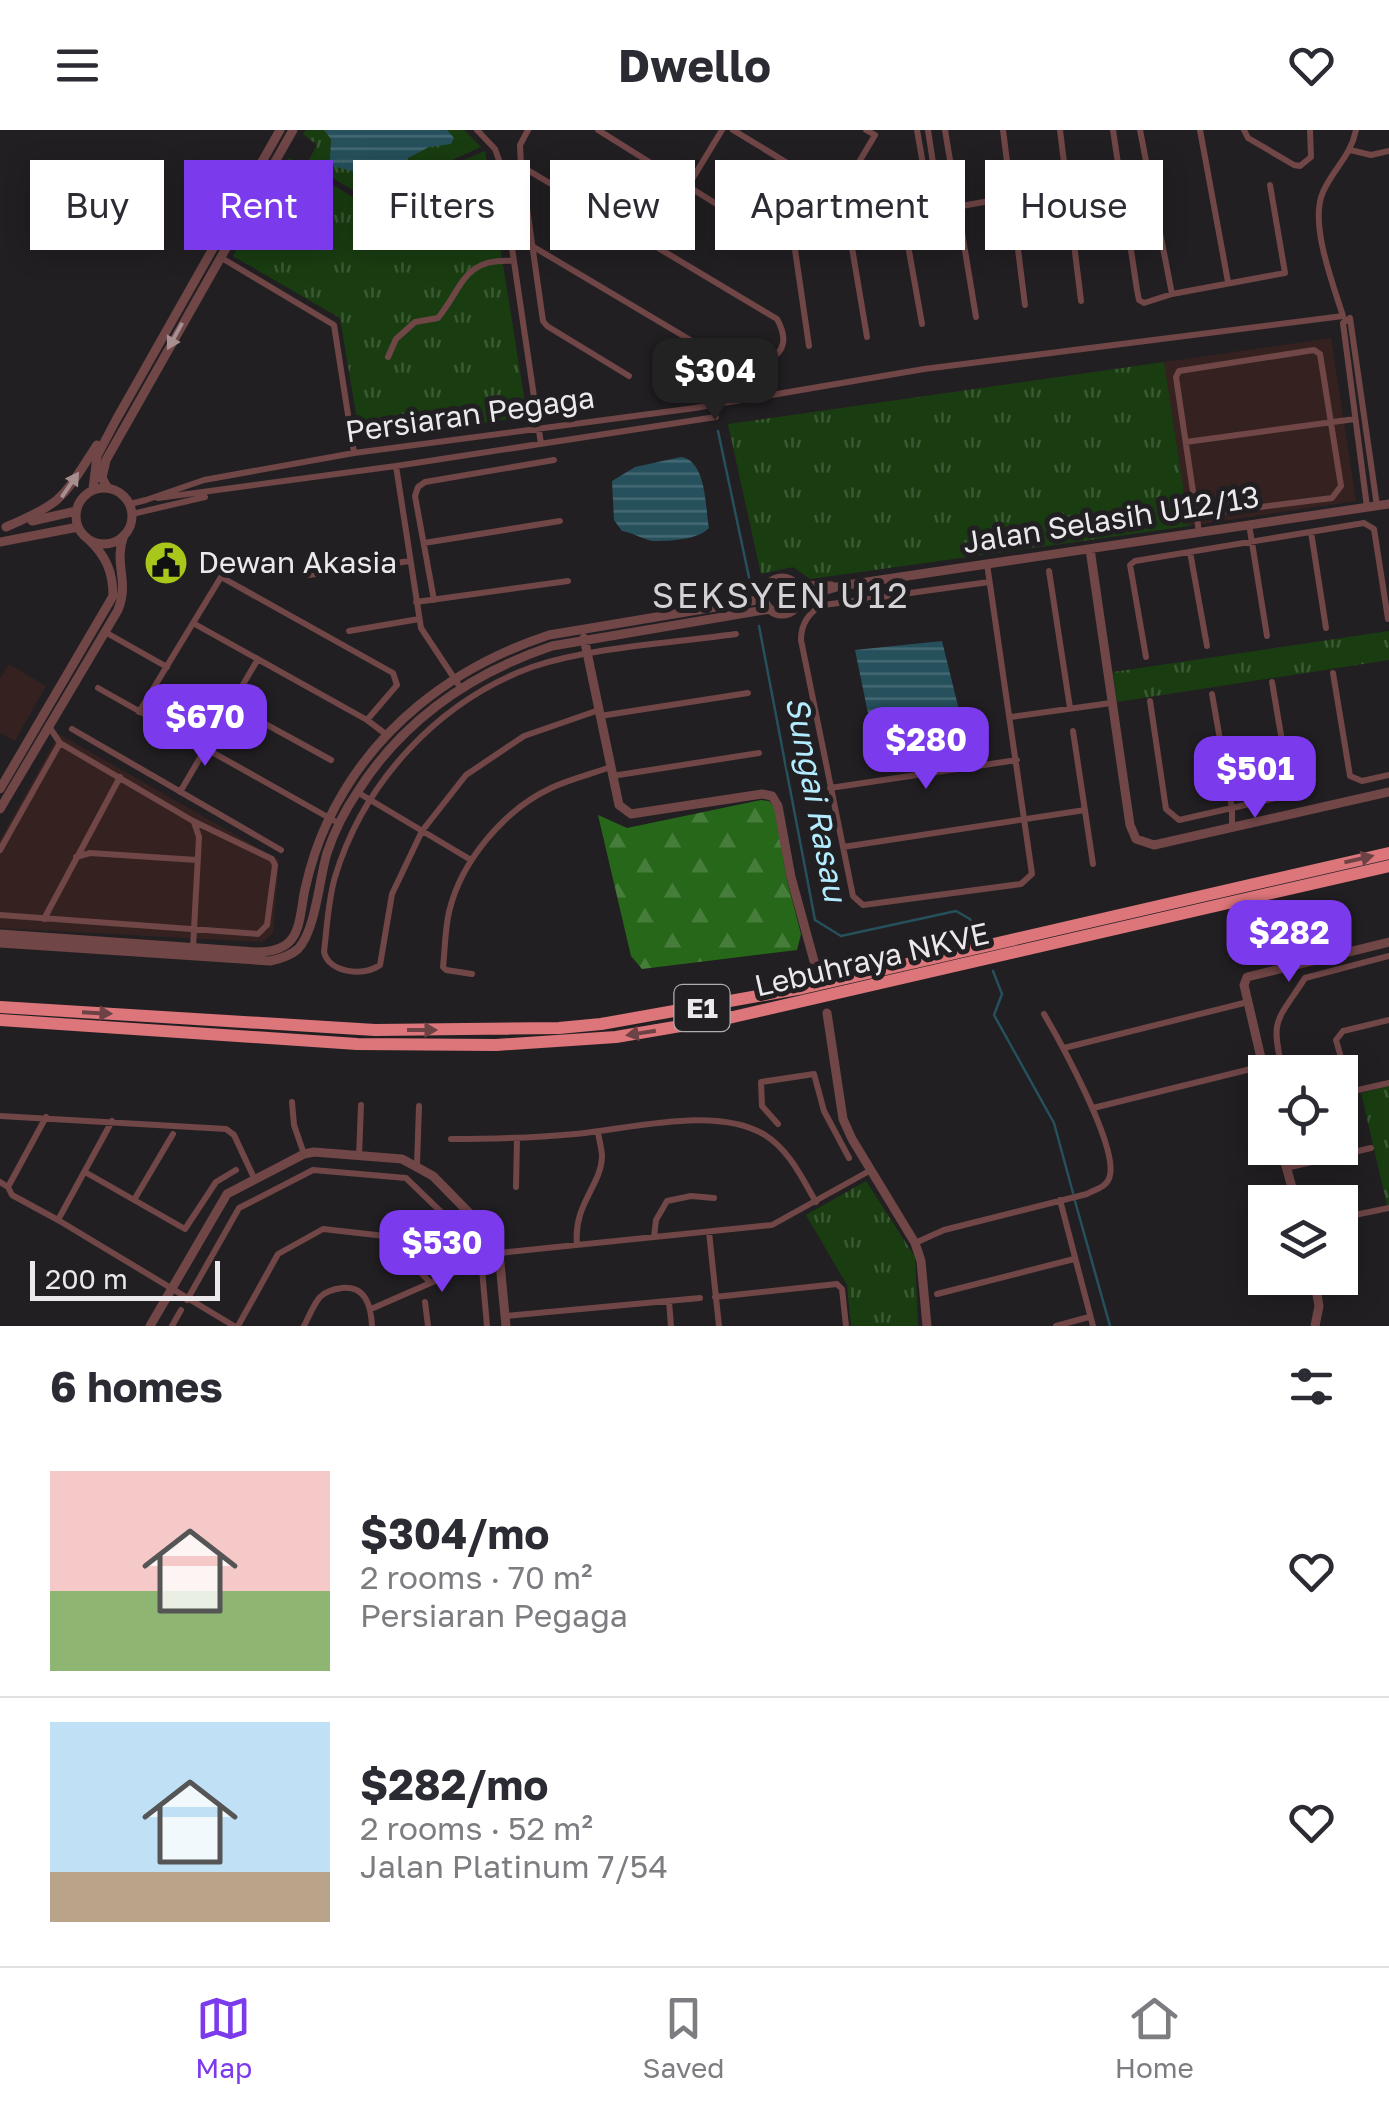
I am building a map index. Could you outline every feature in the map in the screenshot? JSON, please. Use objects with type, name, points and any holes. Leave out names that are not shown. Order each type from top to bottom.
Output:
[{"type":"highway","name":"Lebuhraya NKVE","points":[[0,1007],[375,1030],[602,1024],[803,988],[1389,852]]},
{"type":"highway","name":"Lebuhraya NKVE","points":[[0,1020],[357,1044],[496,1045],[616,1037],[733,1018],[1389,866]]},
{"type":"street","points":[[93,489],[97,456],[280,130]]},
{"type":"street","points":[[107,488],[102,478],[106,460],[293,130]]},
{"type":"street","points":[[477,130],[499,160],[541,444]]},
{"type":"street","points":[[521,160],[520,144],[528,130]]},
{"type":"street","points":[[598,130],[646,160]]},
{"type":"street","points":[[695,174],[722,130]]},
{"type":"street","points":[[733,130],[827,189],[839,191],[875,135],[866,130]]},
{"type":"street","points":[[918,130],[924,160]]},
{"type":"street","points":[[928,130],[931,160]]},
{"type":"street","points":[[945,130],[949,160]]},
{"type":"street","points":[[1003,130],[1007,160]]},
{"type":"street","points":[[1060,130],[1064,160]]},
{"type":"street","points":[[1113,130],[1117,160]]},
{"type":"street","points":[[1140,130],[1172,294]]},
{"type":"street","points":[[1200,130],[1228,282]]},
{"type":"street","points":[[1244,130],[1248,138],[1300,166],[1310,157],[1310,130]]},
{"type":"street","points":[[1356,130],[1350,150],[1370,155],[1389,151]]},
{"type":"street","name":"Persiaran Pegaga","points":[[131,509],[204,480],[354,453],[696,408],[924,369],[1343,316],[1321,234],[1319,210],[1328,180],[1350,150]]},
{"type":"street","points":[[530,171],[777,319],[784,340],[776,356],[769,360],[737,364],[724,360],[532,246]]},
{"type":"street","points":[[1131,250],[1139,300],[1144,303],[1228,282],[1285,273],[1270,184]]},
{"type":"street","points":[[530,231],[544,324],[629,376]]},
{"type":"street","points":[[796,250],[810,346]]},
{"type":"street","points":[[852,250],[867,337]]},
{"type":"street","points":[[909,250],[922,324]]},
{"type":"street","points":[[964,250],[976,318]]},
{"type":"street","points":[[1018,250],[1025,305]]},
{"type":"street","points":[[1076,250],[1082,301]]},
{"type":"street","points":[[220,256],[334,325],[354,453]]},
{"type":"street","points":[[388,356],[396,339],[414,322],[438,318],[477,266],[490,260],[514,261]]},
{"type":"street","points":[[1350,318],[1372,507],[1344,323],[1350,318]]},
{"type":"street","points":[[1197,516],[1332,498],[1341,486],[1323,360],[1314,350],[1179,371],[1176,377],[1198,532]]},
{"type":"street","name":"Persiaran Pegaga","points":[[146,500],[716,417]]},
{"type":"street","points":[[1186,442],[1356,419]]},
{"type":"street","points":[[3,528],[42,512],[65,496],[116,420]]},
{"type":"street","points":[[434,600],[415,496],[421,485],[554,460]]},
{"type":"street","points":[[396,466],[421,628],[460,687]]},
{"type":"street","points":[[0,789],[113,596],[111,572],[102,552],[78,527],[76,511],[79,502],[93,489],[107,488],[124,496],[131,509],[118,552],[124,598],[0,809]]},
{"type":"street","name":"Persiaran Pegaga","points":[[131,509],[230,490]]},
{"type":"street","name":"Jalan Selasih U12/13","points":[[800,598],[840,586],[1389,504]]},
{"type":"street","points":[[3,528],[76,511]]},
{"type":"street","points":[[424,543],[560,520]]},
{"type":"street","points":[[1146,657],[1130,565],[1364,523],[1374,529],[1388,619]]},
{"type":"street","points":[[1249,524],[1267,636]]},
{"type":"street","points":[[0,542],[78,527]]},
{"type":"street","points":[[1311,532],[1326,628]]},
{"type":"street","points":[[89,540],[104,544],[124,536]]},
{"type":"street","points":[[1090,549],[1130,826],[1136,839],[1154,845],[1389,792]]},
{"type":"street","points":[[1190,552],[1207,646]]},
{"type":"street","points":[[309,575],[410,561]]},
{"type":"street","points":[[987,564],[1032,870],[1028,880],[860,904],[853,896],[823,754],[801,640],[803,624],[824,604],[989,582]]},
{"type":"street","points":[[1049,571],[1070,708]]},
{"type":"street","points":[[140,712],[221,576],[393,673],[398,680],[396,686],[366,720]]},
{"type":"street","points":[[0,934],[270,962],[298,949],[306,936],[326,856],[357,792],[406,730],[460,687],[524,656],[584,638],[770,609],[786,613],[795,608],[800,598],[796,585],[786,579],[774,580],[766,588],[764,599],[770,609]]},
{"type":"street","points":[[416,602],[568,580]]},
{"type":"street","name":"Jalan Selasih U12/13","points":[[796,585],[840,586]]},
{"type":"street","points":[[0,943],[270,952],[289,943],[301,922],[306,888],[329,818],[360,768],[387,735],[452,678],[519,645],[549,635],[764,599]]},
{"type":"street","points":[[350,631],[420,620]]},
{"type":"street","points":[[193,623],[387,735]]},
{"type":"street","points":[[105,632],[167,666]]},
{"type":"street","points":[[736,634],[588,655],[534,667],[497,682],[426,730],[370,800],[353,832],[335,878],[324,952],[330,966],[372,970],[382,962],[392,894],[422,831],[466,775],[524,736],[600,713],[748,693]]},
{"type":"street","points":[[584,638],[618,806],[631,814],[762,794],[772,796],[778,806],[790,877],[817,972]]},
{"type":"street","points":[[180,792],[258,660]]},
{"type":"street","points":[[1333,672],[1349,772],[1357,781],[1389,775]]},
{"type":"street","points":[[1150,701],[1168,814],[1179,820],[1280,797],[1289,787],[1272,682]]},
{"type":"street","points":[[98,688],[340,824]]},
{"type":"street","points":[[1212,694],[1232,827]]},
{"type":"street","points":[[1011,717],[1111,703]]},
{"type":"street","points":[[232,705],[331,760]]},
{"type":"street","points":[[0,915],[258,934],[264,931],[274,862],[60,743],[50,726],[39,720]]},
{"type":"street","points":[[72,729],[281,850]]},
{"type":"street","points":[[1073,731],[1093,864]]},
{"type":"street","points":[[0,850],[60,743]]},
{"type":"street","points":[[472,974],[446,970],[443,966],[449,910],[471,860],[506,818],[551,788],[612,772],[759,752]]},
{"type":"street","points":[[830,788],[1017,760]]},
{"type":"street","points":[[44,919],[120,777]]},
{"type":"street","points":[[357,792],[471,860]]},
{"type":"street","points":[[843,847],[1085,810]]},
{"type":"street","points":[[193,820],[200,838],[193,952]]},
{"type":"street","points":[[76,856],[90,853],[197,860]]},
{"type":"street","points":[[1260,1055],[1244,985],[1254,973],[1389,942]]},
{"type":"street","points":[[1278,1055],[1275,1024],[1305,978],[1389,956]]},
{"type":"street","points":[[1064,1048],[1248,1002]]},
{"type":"street","points":[[826,1013],[840,1107],[852,1139],[915,1244],[921,1261],[927,1326]]},
{"type":"street","points":[[915,1244],[944,1230],[1086,1194],[1103,1187],[1110,1175],[1093,1108],[1044,1014]]},
{"type":"street","points":[[1340,1055],[1336,1040],[1343,1031],[1389,1020]]},
{"type":"street","points":[[772,1140],[778,1124],[762,1106],[761,1082],[814,1074],[824,1111],[849,1158]]},
{"type":"street","points":[[1093,1108],[1248,1074]]},
{"type":"street","points":[[1358,1090],[1389,1083]]},
{"type":"street","points":[[292,1102],[294,1125],[304,1154]]},
{"type":"street","points":[[359,1156],[360,1104]]},
{"type":"street","points":[[417,1164],[419,1106]]},
{"type":"street","points":[[0,1116],[226,1129],[234,1134],[255,1181]]},
{"type":"street","points":[[46,1117],[4,1184],[12,1195],[236,1326],[278,1254],[324,1229],[384,1236],[429,1281]]},
{"type":"street","points":[[452,1139],[517,1139],[720,1120],[772,1140],[790,1158],[816,1202]]},
{"type":"street","points":[[58,1220],[112,1121]]},
{"type":"street","points":[[762,1133],[778,1124]]},
{"type":"street","points":[[577,1245],[581,1208],[602,1156],[598,1132]]},
{"type":"street","points":[[134,1200],[173,1134]]},
{"type":"street","points":[[516,1187],[517,1139]]},
{"type":"street","points":[[1286,1168],[1371,1148]]},
{"type":"street","points":[[150,1326],[224,1198],[314,1152],[417,1164],[483,1227],[499,1253],[505,1321],[522,1314],[700,1298]]},
{"type":"street","points":[[1285,1165],[1291,1185]]},
{"type":"street","points":[[84,1172],[185,1229],[216,1182],[236,1170]]},
{"type":"street","points":[[187,1300],[239,1208],[313,1170],[406,1178],[470,1240],[482,1259]]},
{"type":"street","points":[[372,1309],[499,1253],[772,1225],[870,1170]]},
{"type":"street","points":[[654,1238],[656,1220],[667,1201],[714,1198]]},
{"type":"street","points":[[1056,1326],[1091,1322],[1063,1199]]},
{"type":"street","points":[[1358,1214],[1389,1208]]},
{"type":"street","points":[[709,1232],[718,1326]]},
{"type":"street","points":[[937,1294],[1074,1259]]},
{"type":"street","points":[[482,1269],[487,1326]]},
{"type":"street","points":[[715,1297],[836,1284],[842,1289],[846,1326]]},
{"type":"street","points":[[304,1326],[321,1296],[335,1288],[359,1290],[372,1309],[372,1326]]},
{"type":"street","points":[[1315,1326],[1317,1295]]},
{"type":"street","points":[[669,1301],[671,1326]]},
{"type":"street","points":[[426,1302],[428,1326]]},
{"type":"street","points":[[172,1326],[181,1310]]},
{"type":"street","points":[[522,1314],[523,1326]]},
{"type":"shaded area","points":[[1331,338],[1356,501],[1189,526],[1164,362]]},
{"type":"shaded area","points":[[9,664],[46,686],[15,741],[0,733],[0,679]]},
{"type":"shaded area","points":[[59,734],[279,860],[273,933],[263,942],[0,928],[0,840]]},
{"type":"green space","points":[[306,130],[464,130],[481,147],[452,160],[353,160],[353,190],[333,178],[333,160],[309,160],[317,145],[303,134]]},
{"type":"green space","points":[[485,151],[486,160],[464,160]]},
{"type":"green space","points":[[333,185],[353,197],[353,250],[501,250],[527,416],[371,441],[359,431],[340,318],[233,256],[236,250],[333,250]]},
{"type":"green space","points":[[1164,362],[1189,526],[810,579],[793,567],[761,574],[728,424]]},
{"type":"green space","points":[[1389,631],[1389,660],[1117,702],[1113,672]]},
{"type":"green space","points":[[761,800],[774,807],[801,934],[797,950],[642,969],[631,956],[598,815],[627,828]]},
{"type":"green space","points":[[1389,1086],[1389,1205],[1387,1205],[1361,1093]]},
{"type":"green space","points":[[866,1181],[915,1257],[918,1326],[851,1326],[847,1285],[806,1215]]},
{"type":"water","points":[[324,130],[447,130],[454,138],[451,144],[429,147],[408,160],[353,160],[353,171],[333,166],[331,139]]},
{"type":"water","points":[[681,457],[690,460],[700,476],[709,528],[691,537],[660,541],[622,531],[614,520],[612,481],[635,467]]},
{"type":"water","points":[[942,641],[960,714],[870,723],[855,650]]},
{"type":"waterway","name":"Sungai Rasau","points":[[718,431],[750,582]]},
{"type":"waterway","name":"Sungai Rasau","points":[[759,626],[815,920],[841,936],[956,911],[970,919],[978,936]]},
{"type":"waterway","name":"Sungai Rasau","points":[[993,971],[1002,994],[994,1015],[1054,1123],[1073,1193]]},
{"type":"waterway","name":"Sungai Rasau","points":[[1075,1201],[1110,1326]]},
{"type":"place","name":"Dewan Akasia","points":[[166,563]]},
{"type":"district","name":"SEKSYEN U12","points":[[781,596]]}]
